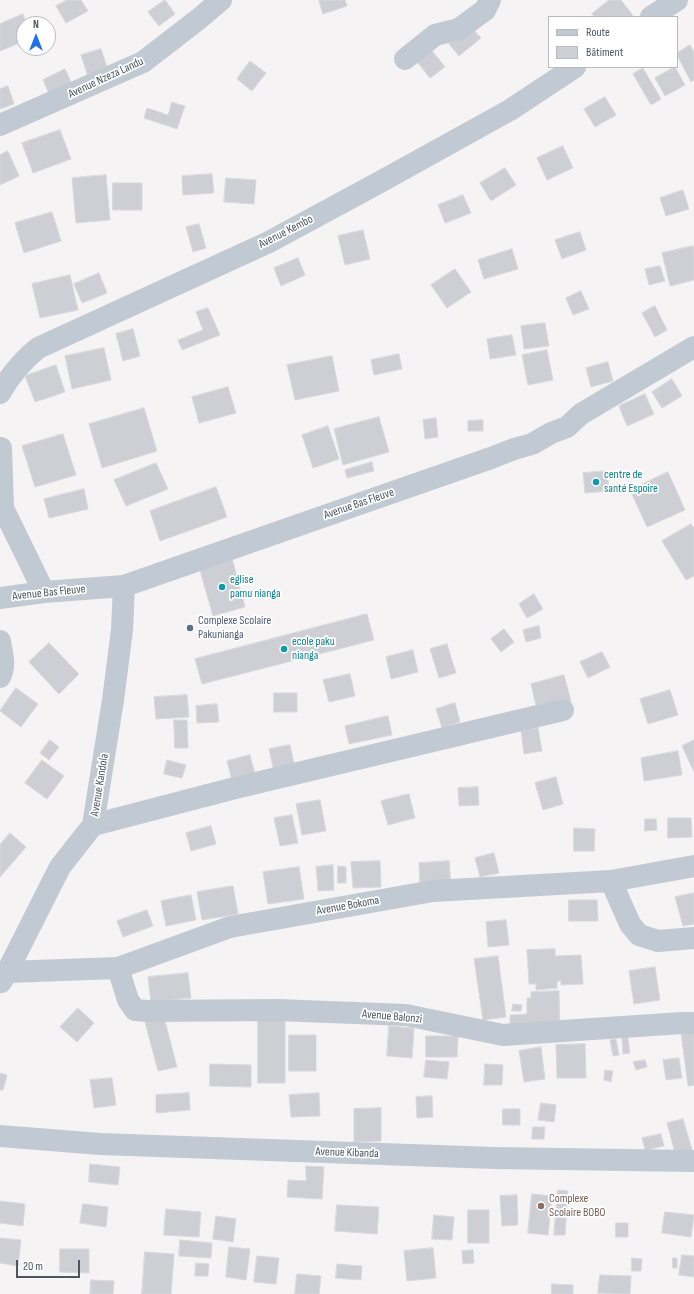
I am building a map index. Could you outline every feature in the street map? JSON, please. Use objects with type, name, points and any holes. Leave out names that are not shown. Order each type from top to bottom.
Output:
[{"type":"street","name":"Avenue Nzeza Landu","points":[[0,125],[144,62],[221,0]]},
{"type":"street","points":[[405,59],[435,35],[459,29],[485,10],[490,0]]},
{"type":"street","points":[[653,16],[677,0]]},
{"type":"street","name":"Avenue Kembo","points":[[0,393],[24,359],[38,348],[269,242],[510,110],[573,68]]},
{"type":"street","name":"Avenue Bas Fleuve","points":[[0,598],[44,592],[124,586],[532,444],[551,433],[567,427],[581,414],[694,347]]},
{"type":"street","points":[[0,446],[3,508],[44,592]]},
{"type":"street","name":"Avenue Kandola","points":[[4,978],[60,866],[93,825],[113,700],[122,630],[124,586]]},
{"type":"street","points":[[0,641],[3,663],[3,671],[0,677]]},
{"type":"street","points":[[93,825],[243,786],[563,710]]},
{"type":"street","name":"Avenue Bokoma","points":[[4,978],[118,968],[230,928],[432,891],[611,881],[694,866]]},
{"type":"street","points":[[611,881],[630,924],[639,935],[658,941],[694,938]]},
{"type":"street","name":"Avenue Balonzi","points":[[118,968],[128,1000],[135,1010],[277,1010],[406,1015],[503,1035],[694,1023]]},
{"type":"street","name":"Avenue Kibanda","points":[[0,1136],[100,1144],[494,1158],[694,1161]]},
{"type":"building","points":[[67,0],[81,0],[88,11],[66,23],[56,6]]},
{"type":"building","points":[[165,0],[175,14],[159,26],[148,12]]},
{"type":"building","points":[[319,0],[345,0],[347,6],[323,14]]},
{"type":"building","points":[[609,0],[621,0],[633,16],[594,16],[592,14]]},
{"type":"building","points":[[16,17],[16,44],[0,51],[0,24]]},
{"type":"building","points":[[470,26],[481,38],[459,56],[449,44]]},
{"type":"building","points":[[690,45],[694,52],[694,80],[691,82],[678,57],[678,52]]},
{"type":"building","points":[[429,47],[445,67],[430,78],[415,59]]},
{"type":"building","points":[[101,49],[109,73],[89,80],[81,55]]},
{"type":"building","points":[[250,61],[266,73],[252,91],[237,79]]},
{"type":"building","points":[[643,68],[661,99],[651,105],[633,74]]},
{"type":"building","points":[[676,68],[685,85],[665,96],[655,78]]},
{"type":"building","points":[[65,69],[74,88],[51,98],[43,80]]},
{"type":"building","points":[[8,86],[14,104],[0,109],[0,89]]},
{"type":"building","points":[[605,97],[616,115],[595,127],[584,109]]},
{"type":"building","points":[[172,102],[185,106],[177,129],[144,118],[147,108],[168,115]]},
{"type":"building","points":[[60,130],[71,159],[33,173],[22,143]]},
{"type":"building","points":[[563,146],[573,168],[547,180],[537,158]]},
{"type":"building","points":[[8,151],[19,176],[0,185],[0,155]]},
{"type":"building","points":[[505,168],[516,185],[491,201],[480,183]]},
{"type":"building","points":[[212,174],[214,193],[183,195],[182,176]]},
{"type":"building","points":[[106,175],[110,220],[76,223],[72,178]]},
{"type":"building","points":[[226,178],[256,180],[254,204],[224,202]]},
{"type":"building","points":[[113,183],[142,183],[142,210],[113,210]]},
{"type":"building","points":[[683,190],[689,209],[666,216],[660,198]]},
{"type":"building","points":[[463,195],[471,213],[445,223],[438,205]]},
{"type":"building","points":[[52,212],[61,241],[24,253],[15,223]]},
{"type":"building","points":[[199,224],[206,248],[193,252],[186,227]]},
{"type":"building","points":[[363,230],[370,259],[345,265],[338,236]]},
{"type":"building","points":[[580,232],[586,250],[562,259],[555,240]]},
{"type":"building","points":[[693,246],[694,280],[670,286],[662,253]]},
{"type":"building","points":[[512,249],[518,269],[484,279],[478,260]]},
{"type":"building","points":[[298,258],[305,275],[281,286],[274,268]]},
{"type":"building","points":[[660,266],[665,281],[649,285],[645,269]]},
{"type":"building","points":[[455,269],[471,292],[447,308],[431,285]]},
{"type":"building","points":[[99,273],[107,293],[82,303],[74,284]]},
{"type":"building","points":[[70,275],[78,310],[40,318],[32,284]]},
{"type":"building","points":[[581,291],[589,309],[573,315],[566,298]]},
{"type":"building","points":[[655,306],[667,330],[655,337],[642,313]]},
{"type":"building","points":[[208,308],[220,335],[182,350],[178,340],[203,330],[196,312]]},
{"type":"building","points":[[545,323],[549,346],[524,349],[521,326]]},
{"type":"building","points":[[133,329],[140,356],[123,361],[116,334]]},
{"type":"building","points":[[512,335],[516,355],[490,359],[487,339]]},
{"type":"building","points":[[104,348],[111,380],[72,389],[65,356]]},
{"type":"building","points":[[547,350],[553,380],[528,385],[522,355]]},
{"type":"building","points":[[399,354],[402,369],[374,375],[371,360]]},
{"type":"building","points":[[332,356],[339,391],[295,400],[287,365]]},
{"type":"building","points":[[608,362],[613,381],[591,387],[586,368]]},
{"type":"building","points":[[56,365],[65,392],[35,402],[25,376]]},
{"type":"building","points":[[672,379],[682,396],[662,408],[652,392]]},
{"type":"building","points":[[228,387],[236,413],[199,423],[192,397]]},
{"type":"building","points":[[645,394],[654,414],[627,426],[619,406]]},
{"type":"building","points":[[144,408],[157,451],[102,468],[89,424]]},
{"type":"building","points":[[379,417],[389,452],[343,465],[334,429]]},
{"type":"building","points":[[436,418],[438,437],[425,439],[423,420]]},
{"type":"building","points":[[483,420],[483,431],[468,431],[468,421]]},
{"type":"building","points":[[328,426],[339,459],[313,468],[302,435]]},
{"type":"building","points":[[63,434],[76,475],[35,487],[22,446]]},
{"type":"building","points":[[372,462],[374,471],[347,478],[345,470]]},
{"type":"building","points":[[156,463],[168,489],[126,506],[114,480]]},
{"type":"building","name":"centre de santé Espoire","points":[[607,471],[609,491],[585,493],[583,473]]},
{"type":"building","points":[[668,472],[685,510],[647,527],[630,490]]},
{"type":"building","points":[[216,487],[227,517],[160,541],[150,511]]},
{"type":"building","points":[[84,489],[88,509],[49,518],[44,499]]},
{"type":"building","points":[[691,524],[694,528],[694,576],[686,580],[662,541]]},
{"type":"building","name":"eglise pamu nianga","points":[[232,558],[245,607],[213,616],[199,567]]},
{"type":"building","points":[[534,594],[543,609],[527,618],[519,604]]},
{"type":"building","name":"ecole paku nianga","points":[[367,614],[374,640],[202,684],[195,659]]},
{"type":"building","points":[[539,626],[541,638],[526,642],[523,630]]},
{"type":"building","points":[[504,629],[514,642],[501,652],[491,639]]},
{"type":"building","points":[[49,643],[79,674],[59,694],[29,662]]},
{"type":"building","points":[[447,644],[456,673],[439,678],[430,649]]},
{"type":"building","points":[[413,650],[418,672],[391,679],[386,657]]},
{"type":"building","points":[[602,652],[610,667],[588,678],[580,662]]},
{"type":"building","points":[[350,674],[355,696],[329,702],[323,680]]},
{"type":"building","points":[[564,675],[571,701],[537,710],[531,684]]},
{"type":"building","points":[[16,688],[38,704],[21,727],[0,711]]},
{"type":"building","points":[[670,690],[678,715],[648,724],[640,699]]},
{"type":"building","points":[[274,693],[297,693],[297,712],[274,712]]},
{"type":"building","points":[[187,695],[189,717],[156,719],[154,697]]},
{"type":"building","points":[[455,703],[460,722],[442,728],[436,709]]},
{"type":"building","points":[[217,704],[219,722],[197,723],[196,706]]},
{"type":"building","points":[[388,716],[392,735],[349,744],[345,726]]},
{"type":"building","points":[[174,720],[187,720],[188,748],[175,748]]},
{"type":"building","points":[[538,728],[542,751],[524,754],[521,731]]},
{"type":"building","points":[[50,740],[59,747],[49,760],[40,753]]},
{"type":"building","points":[[694,740],[694,772],[682,746]]},
{"type":"building","points":[[290,745],[295,767],[274,772],[269,749]]},
{"type":"building","points":[[678,751],[682,775],[644,781],[641,758]]},
{"type":"building","points":[[250,755],[255,774],[232,780],[227,761]]},
{"type":"building","points":[[42,760],[64,776],[47,799],[25,783]]},
{"type":"building","points":[[167,760],[186,765],[182,778],[164,774]]},
{"type":"building","points":[[556,777],[563,804],[543,810],[535,783]]},
{"type":"building","points":[[478,787],[479,805],[459,806],[458,788]]},
{"type":"building","points":[[409,794],[415,818],[388,825],[381,801]]},
{"type":"building","points":[[320,800],[326,831],[302,835],[296,804]]},
{"type":"building","points":[[292,815],[298,843],[280,846],[274,818]]},
{"type":"building","points":[[668,818],[691,818],[692,837],[668,838]]},
{"type":"building","points":[[645,819],[656,819],[657,830],[645,831]]},
{"type":"building","points":[[211,826],[216,844],[191,851],[186,833]]},
{"type":"building","points":[[574,828],[595,829],[594,851],[574,851]]},
{"type":"building","points":[[10,833],[26,847],[0,877],[0,845]]},
{"type":"building","points":[[494,853],[499,873],[480,877],[475,858]]},
{"type":"building","points":[[380,861],[381,887],[353,888],[351,862]]},
{"type":"building","points":[[449,861],[451,885],[420,887],[419,863]]},
{"type":"building","points":[[333,865],[334,890],[318,891],[316,867]]},
{"type":"building","points":[[338,866],[346,867],[346,883],[338,883]]},
{"type":"building","points":[[299,867],[304,899],[268,904],[263,872]]},
{"type":"building","points":[[233,886],[238,914],[202,920],[197,892]]},
{"type":"building","points":[[694,893],[694,924],[683,926],[675,897]]},
{"type":"building","points":[[191,895],[196,920],[166,926],[161,901]]},
{"type":"building","points":[[569,900],[597,900],[598,921],[569,921]]},
{"type":"building","points":[[147,910],[153,926],[123,937],[117,921]]},
{"type":"building","points":[[506,920],[509,945],[488,947],[486,922]]},
{"type":"building","points":[[555,949],[555,956],[581,955],[583,984],[561,985],[561,981],[557,981],[557,988],[536,990],[536,984],[529,984],[527,950]]},
{"type":"building","points":[[498,956],[506,1017],[483,1020],[474,959]]},
{"type":"building","points":[[655,967],[660,1000],[634,1004],[629,971]]},
{"type":"building","points":[[188,973],[191,998],[151,1002],[148,977]]},
{"type":"building","points":[[559,991],[560,1030],[510,1025],[510,1015],[527,1014],[527,998],[531,998],[531,992]]},
{"type":"building","points":[[513,1004],[522,1005],[521,1011],[512,1011]]},
{"type":"building","points":[[78,1008],[94,1023],[77,1042],[60,1027]]},
{"type":"building","points":[[164,1017],[177,1067],[158,1071],[145,1022]]},
{"type":"building","points":[[258,1017],[285,1017],[285,1083],[258,1083]]},
{"type":"building","points":[[389,1026],[414,1028],[412,1058],[387,1056]]},
{"type":"building","points":[[694,1032],[694,1085],[688,1086],[681,1033]]},
{"type":"building","points":[[289,1035],[316,1035],[316,1071],[289,1071]]},
{"type":"building","points":[[426,1036],[458,1036],[457,1057],[426,1057]]},
{"type":"building","points":[[628,1037],[630,1053],[623,1054],[622,1038]]},
{"type":"building","points":[[616,1039],[619,1055],[613,1056],[610,1040]]},
{"type":"building","points":[[585,1044],[586,1078],[557,1078],[556,1045]]},
{"type":"building","points":[[541,1047],[545,1079],[524,1082],[519,1051]]},
{"type":"building","points":[[679,1058],[682,1078],[666,1080],[663,1060]]},
{"type":"building","points":[[426,1060],[449,1062],[447,1079],[424,1077]]},
{"type":"building","points":[[645,1060],[647,1067],[636,1070],[633,1062]]},
{"type":"building","points":[[210,1064],[251,1065],[251,1087],[210,1086]]},
{"type":"building","points":[[485,1064],[503,1065],[502,1085],[484,1085]]},
{"type":"building","points":[[605,1070],[613,1071],[611,1082],[604,1080]]},
{"type":"building","points":[[0,1073],[7,1075],[3,1090],[0,1090]]},
{"type":"building","points":[[112,1078],[116,1105],[94,1108],[90,1080]]},
{"type":"building","points":[[189,1093],[190,1110],[156,1113],[156,1095]]},
{"type":"building","points":[[319,1093],[320,1116],[291,1117],[289,1095]]},
{"type":"building","points":[[432,1096],[433,1117],[417,1118],[416,1097]]},
{"type":"building","points":[[541,1103],[556,1105],[554,1122],[538,1120]]},
{"type":"building","points":[[381,1108],[381,1141],[354,1142],[354,1109]]},
{"type":"building","points":[[503,1109],[520,1109],[520,1125],[503,1125]]},
{"type":"building","points":[[683,1119],[693,1153],[676,1157],[667,1123]]},
{"type":"building","points":[[533,1127],[545,1127],[544,1139],[532,1139]]},
{"type":"building","points":[[661,1134],[664,1146],[645,1150],[642,1138]]},
{"type":"building","points":[[90,1164],[120,1167],[118,1185],[89,1182]]},
{"type":"building","points":[[306,1166],[324,1167],[322,1199],[287,1197],[288,1180],[306,1181]]},
{"type":"building","points":[[558,1190],[568,1191],[565,1235],[554,1235]]},
{"type":"building","points":[[532,1194],[552,1196],[548,1235],[528,1233]]},
{"type":"building","points":[[517,1195],[518,1225],[502,1226],[500,1196]]},
{"type":"building","points":[[0,1201],[25,1204],[23,1226],[0,1223]]},
{"type":"building","points":[[83,1204],[108,1207],[106,1227],[80,1223]]},
{"type":"building","points":[[337,1205],[379,1207],[377,1234],[335,1231]]},
{"type":"building","points":[[166,1209],[201,1212],[199,1237],[164,1235]]},
{"type":"building","points":[[468,1210],[489,1210],[489,1243],[468,1243]]},
{"type":"building","points":[[665,1212],[694,1215],[691,1237],[662,1233]]},
{"type":"building","points":[[434,1215],[454,1217],[452,1240],[432,1239]]},
{"type":"building","points":[[216,1216],[236,1219],[233,1242],[213,1239]]},
{"type":"building","points":[[616,1223],[628,1223],[628,1237],[616,1237]]},
{"type":"building","points":[[0,1238],[21,1240],[18,1266],[0,1263]]},
{"type":"building","points":[[180,1240],[212,1243],[211,1258],[179,1256]]},
{"type":"building","points":[[229,1247],[250,1249],[246,1280],[226,1277]]},
{"type":"building","points":[[433,1248],[436,1278],[407,1281],[404,1251]]},
{"type":"building","points":[[60,1249],[89,1249],[89,1273],[60,1272]]},
{"type":"building","points":[[473,1250],[474,1263],[463,1264],[462,1251]]},
{"type":"building","points":[[145,1252],[174,1254],[171,1294],[142,1294]]},
{"type":"building","points":[[682,1255],[694,1256],[694,1277],[679,1275]]},
{"type":"building","points":[[257,1256],[279,1258],[276,1284],[254,1282]]},
{"type":"building","points":[[632,1258],[642,1259],[641,1271],[632,1271]]},
{"type":"building","points":[[673,1258],[677,1258],[677,1268],[673,1268]]},
{"type":"building","points":[[196,1263],[209,1264],[208,1276],[195,1276]]},
{"type":"building","points":[[337,1264],[362,1266],[361,1280],[336,1278]]},
{"type":"building","points":[[297,1274],[321,1276],[319,1294],[295,1294]]},
{"type":"building","points":[[600,1275],[631,1276],[630,1294],[598,1293]]},
{"type":"building","points":[[91,1280],[114,1281],[113,1294],[90,1294]]},
{"type":"building","points":[[552,1284],[573,1285],[573,1294],[552,1294]]},
{"type":"place","name":"centre de santé Espoire","points":[[596,482]]},
{"type":"place","name":"eglise pamu nianga","points":[[222,587]]},
{"type":"place","name":"Complexe Scolaire Pakunianga","points":[[190,628]]},
{"type":"place","name":"ecole paku nianga","points":[[284,649]]},
{"type":"place","name":"Complexe Scolaire BOBO","points":[[541,1206]]}]
